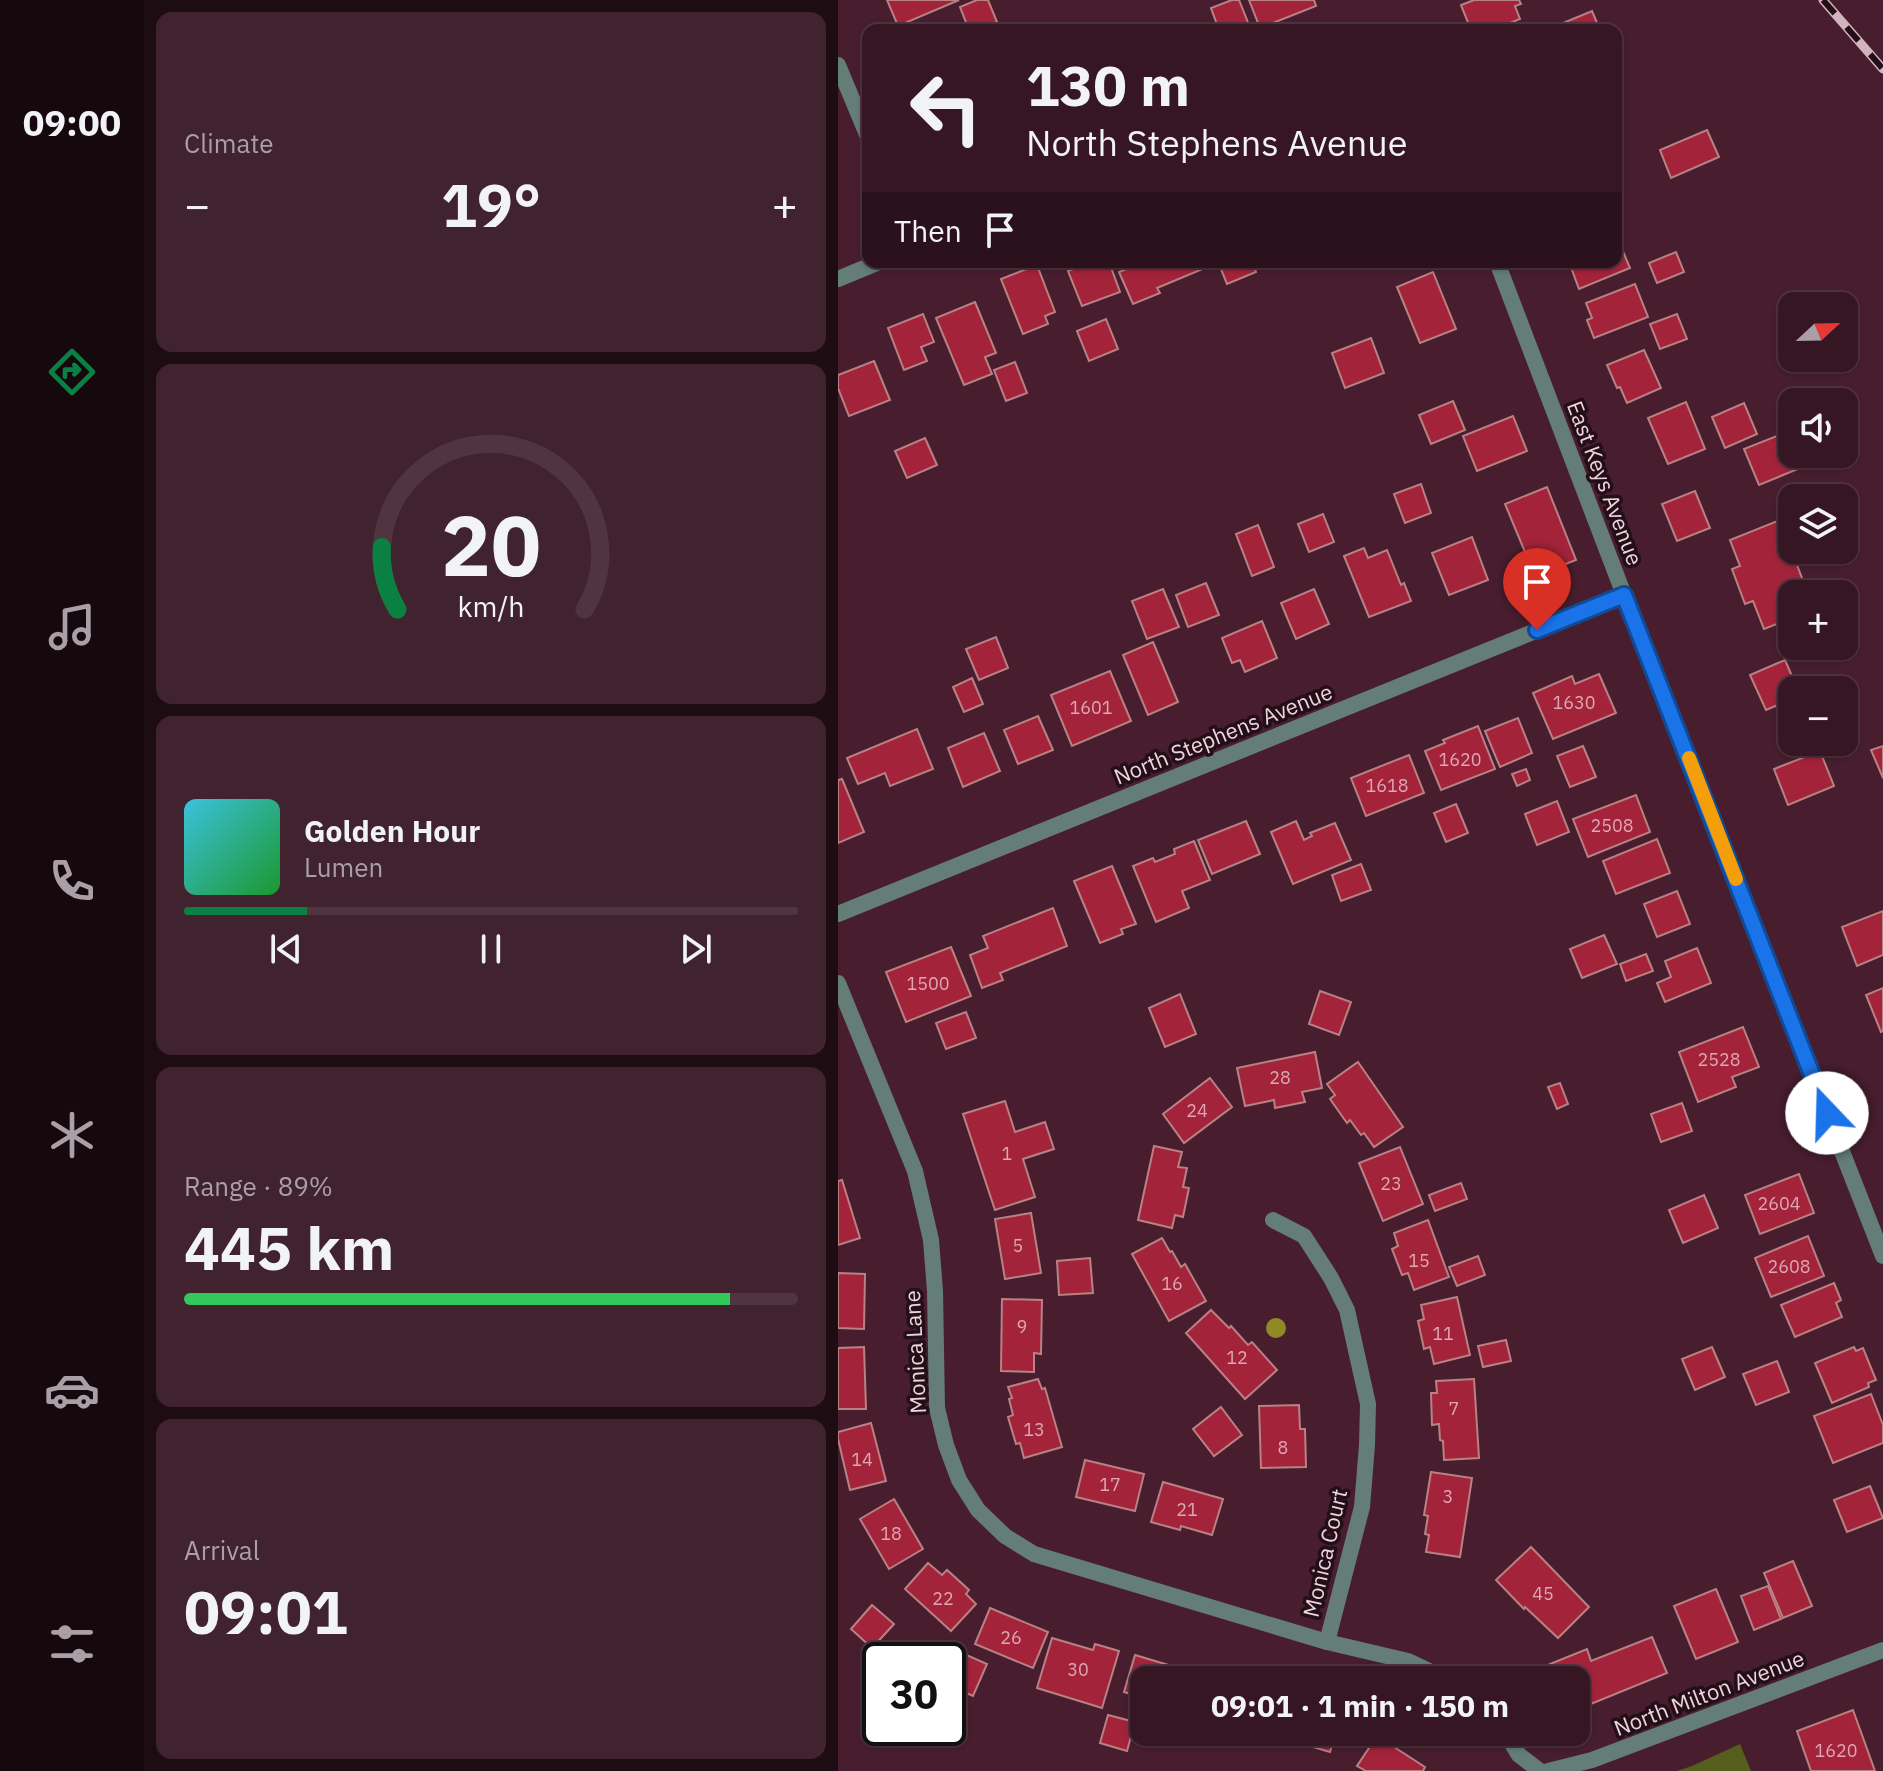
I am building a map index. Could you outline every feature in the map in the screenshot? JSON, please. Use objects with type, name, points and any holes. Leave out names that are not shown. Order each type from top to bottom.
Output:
[{"type":"street","points":[[838,65],[862,123]]},
{"type":"street","points":[[838,279],[865,268]]},
{"type":"street","name":"East Keys Avenue","points":[[1499,268],[1883,1256]]},
{"type":"street","name":"North Stephens Avenue","points":[[838,914],[1624,595]]},
{"type":"street","name":"Monica Lane","points":[[838,983],[915,1171],[931,1240],[937,1408],[959,1480],[978,1510],[1005,1536],[1034,1554],[1327,1642],[1419,1666]]},
{"type":"street","name":"Monica Court","points":[[1273,1220],[1304,1236],[1331,1278],[1347,1310],[1368,1404],[1362,1507],[1327,1642]]},
{"type":"street","name":"North Milton Avenue","points":[[1548,1771],[1592,1760],[1883,1650]]},
{"type":"street","points":[[1514,1746],[1519,1755],[1540,1771]]},
{"type":"green space","points":[[1740,1744],[1751,1771],[1677,1771],[1692,1766]]},
{"type":"building","points":[[887,0],[959,0],[903,24],[897,24]]},
{"type":"building","points":[[977,0],[988,0],[997,22],[967,24],[960,7]]},
{"type":"building","points":[[1239,0],[1249,24],[1217,24],[1211,8]]},
{"type":"building","points":[[1249,0],[1314,0],[1316,6],[1270,24],[1258,24]]},
{"type":"building","points":[[1474,0],[1519,0],[1521,4],[1515,6],[1520,19],[1508,24],[1469,24],[1461,5]]},
{"type":"building","points":[[1592,11],[1597,24],[1563,24]]},
{"type":"building","points":[[1707,130],[1719,157],[1671,178],[1660,150]]},
{"type":"building","points":[[1622,249],[1630,268],[1579,289],[1571,268],[1622,268]]},
{"type":"building","points":[[1676,252],[1684,272],[1657,283],[1649,263]]},
{"type":"building","points":[[1029,268],[1038,268],[1055,312],[1045,316],[1048,324],[1023,334],[1001,279]]},
{"type":"building","points":[[1076,268],[1111,268],[1120,292],[1082,306],[1068,271]]},
{"type":"building","points":[[1129,268],[1205,268],[1157,288],[1160,293],[1133,304],[1119,272]]},
{"type":"building","points":[[1220,268],[1254,268],[1256,272],[1227,284]]},
{"type":"building","points":[[1433,272],[1456,329],[1420,343],[1397,287]]},
{"type":"building","points":[[1635,284],[1648,317],[1594,338],[1587,320],[1592,318],[1586,303]]},
{"type":"building","points":[[975,302],[996,353],[985,357],[992,374],[964,385],[936,318]]},
{"type":"building","points":[[923,314],[934,342],[921,347],[927,361],[904,370],[888,328]]},
{"type":"building","points":[[1677,314],[1687,339],[1660,349],[1650,324]]},
{"type":"building","points":[[1106,319],[1118,349],[1089,361],[1077,331]]},
{"type":"building","points":[[1371,338],[1384,373],[1345,388],[1332,353]]},
{"type":"building","points":[[1644,350],[1661,388],[1627,403],[1607,365]]},
{"type":"building","points":[[874,361],[890,400],[849,416],[838,388],[838,375]]},
{"type":"building","points":[[1015,362],[1027,393],[1006,401],[994,370]]},
{"type":"building","points":[[1453,401],[1465,430],[1431,444],[1419,415]]},
{"type":"building","points":[[1686,402],[1705,449],[1668,464],[1648,418]]},
{"type":"building","points":[[1744,403],[1757,434],[1725,448],[1712,417]]},
{"type":"building","points":[[1513,416],[1527,451],[1477,471],[1463,436]]},
{"type":"building","points":[[1778,436],[1778,468],[1800,468],[1759,485],[1744,449]]},
{"type":"building","points":[[925,438],[937,465],[907,478],[895,451]]},
{"type":"building","points":[[1421,484],[1431,513],[1405,523],[1394,494]]},
{"type":"building","points":[[1547,487],[1576,560],[1535,576],[1505,504]]},
{"type":"building","points":[[1695,491],[1710,528],[1677,541],[1662,504]]},
{"type":"building","points":[[1323,514],[1334,542],[1309,552],[1298,524]]},
{"type":"building","points":[[1778,521],[1778,564],[1797,564],[1803,580],[1778,580],[1778,624],[1764,629],[1753,601],[1745,604],[1732,569],[1740,566],[1730,540]]},
{"type":"building","points":[[1258,525],[1274,567],[1252,576],[1236,534]]},
{"type":"building","points":[[1472,537],[1488,580],[1449,595],[1432,553]]},
{"type":"building","points":[[1364,548],[1368,558],[1387,550],[1411,601],[1369,617],[1344,556]]},
{"type":"building","points":[[1206,583],[1219,615],[1188,627],[1176,595]]},
{"type":"building","points":[[1163,589],[1179,627],[1147,639],[1132,601]]},
{"type":"building","points":[[1314,589],[1329,624],[1296,639],[1281,603]]},
{"type":"building","points":[[1262,621],[1277,658],[1245,672],[1240,660],[1232,663],[1222,638]]},
{"type":"building","points":[[996,637],[1008,668],[979,680],[966,649]]},
{"type":"building","points":[[1153,642],[1178,702],[1148,715],[1123,655]]},
{"type":"building","points":[[1785,660],[1792,676],[1778,676],[1778,705],[1766,710],[1750,675]]},
{"type":"building","points":[[1110,671],[1131,721],[1072,746],[1051,695]]},
{"type":"building","points":[[1599,674],[1616,713],[1553,739],[1533,693],[1572,676],[1575,684]]},
{"type":"building","points":[[972,678],[983,704],[964,712],[953,687]]},
{"type":"building","points":[[1038,716],[1053,750],[1018,764],[1004,730]]},
{"type":"building","points":[[1518,718],[1532,753],[1500,767],[1485,731]]},
{"type":"building","points":[[1478,726],[1495,769],[1441,790],[1425,751]]},
{"type":"building","points":[[917,729],[933,769],[890,786],[885,773],[858,784],[847,758]]},
{"type":"building","points":[[984,733],[1000,771],[963,787],[948,748]]},
{"type":"building","points":[[1583,746],[1596,777],[1570,787],[1557,756]]},
{"type":"building","points":[[1883,746],[1883,778],[1871,750]]},
{"type":"building","points":[[1409,755],[1424,793],[1366,816],[1351,778]]},
{"type":"building","points":[[1807,756],[1822,756],[1834,786],[1788,805],[1774,769]]},
{"type":"building","points":[[1526,769],[1530,780],[1517,786],[1512,774]]},
{"type":"building","points":[[842,779],[864,832],[838,843],[838,780]]},
{"type":"building","points":[[1636,795],[1650,832],[1588,857],[1573,819]]},
{"type":"building","points":[[1557,801],[1569,832],[1537,845],[1525,814]]},
{"type":"building","points":[[1456,804],[1468,833],[1446,842],[1434,813]]},
{"type":"building","points":[[1246,821],[1260,854],[1212,874],[1198,840]]},
{"type":"building","points":[[1296,821],[1304,840],[1312,836],[1310,833],[1335,823],[1351,860],[1293,884],[1271,832]]},
{"type":"building","points":[[1657,839],[1670,873],[1616,894],[1603,861]]},
{"type":"building","points":[[1194,841],[1210,880],[1182,891],[1189,908],[1156,922],[1133,866],[1175,854],[1174,849]]},
{"type":"building","points":[[1361,864],[1371,890],[1341,901],[1332,875]]},
{"type":"building","points":[[1112,866],[1136,924],[1121,929],[1123,934],[1100,943],[1074,881]]},
{"type":"building","points":[[1677,891],[1690,924],[1657,937],[1644,904]]},
{"type":"building","points":[[1053,908],[1067,946],[1000,973],[1003,980],[982,988],[970,955],[988,948],[983,936]]},
{"type":"building","points":[[1883,911],[1883,955],[1857,966],[1842,927]]},
{"type":"building","points":[[1604,935],[1617,964],[1582,978],[1570,949]]},
{"type":"building","points":[[951,947],[971,996],[906,1022],[886,972]]},
{"type":"building","points":[[1697,948],[1711,983],[1665,1002],[1657,983],[1671,977],[1665,961]]},
{"type":"building","points":[[1646,954],[1653,971],[1626,981],[1620,964]]},
{"type":"building","points":[[1883,988],[1883,1031],[1881,1032],[1866,995]]},
{"type":"building","points":[[1320,991],[1351,1002],[1339,1035],[1309,1024]]},
{"type":"building","points":[[1180,994],[1196,1034],[1165,1047],[1149,1008]]},
{"type":"building","points":[[966,1012],[976,1038],[946,1049],[936,1023]]},
{"type":"building","points":[[1743,1027],[1759,1067],[1732,1077],[1736,1087],[1698,1102],[1679,1052]]},
{"type":"building","points":[[1315,1052],[1322,1088],[1302,1092],[1305,1102],[1275,1108],[1274,1100],[1245,1106],[1237,1068]]},
{"type":"building","points":[[1358,1062],[1403,1127],[1374,1147],[1350,1120],[1347,1123],[1330,1099],[1335,1095],[1327,1084]]},
{"type":"building","points":[[1210,1078],[1232,1107],[1184,1143],[1163,1114]]},
{"type":"building","points":[[1560,1083],[1568,1104],[1557,1109],[1548,1087]]},
{"type":"building","points":[[1005,1101],[1015,1132],[1045,1122],[1054,1149],[1023,1159],[1035,1197],[995,1210],[963,1114]]},
{"type":"building","points":[[1682,1103],[1692,1131],[1661,1142],[1651,1114]]},
{"type":"building","points":[[1154,1146],[1182,1152],[1178,1167],[1187,1168],[1183,1187],[1189,1188],[1183,1217],[1175,1215],[1172,1228],[1138,1220]]},
{"type":"building","points":[[1400,1147],[1423,1204],[1383,1221],[1359,1163]]},
{"type":"building","points":[[1799,1174],[1814,1213],[1760,1234],[1745,1195]]},
{"type":"building","points":[[842,1180],[860,1238],[838,1245],[838,1181]]},
{"type":"building","points":[[1461,1183],[1467,1199],[1435,1211],[1429,1195]]},
{"type":"building","points":[[1704,1195],[1718,1228],[1683,1243],[1669,1210]]},
{"type":"building","points":[[1031,1213],[1041,1273],[1005,1279],[995,1219]]},
{"type":"building","points":[[1428,1220],[1449,1277],[1414,1290],[1408,1273],[1402,1275],[1392,1249],[1398,1246],[1394,1233]]},
{"type":"building","points":[[1808,1236],[1824,1276],[1771,1297],[1755,1258]]},
{"type":"building","points":[[1162,1238],[1181,1267],[1185,1264],[1206,1301],[1169,1321],[1132,1254]]},
{"type":"building","points":[[1478,1256],[1485,1275],[1457,1286],[1449,1267]]},
{"type":"building","points":[[1090,1258],[1093,1293],[1059,1295],[1057,1261]]},
{"type":"building","points":[[838,1273],[865,1274],[864,1329],[838,1328]]},
{"type":"building","points":[[1834,1283],[1841,1300],[1836,1303],[1842,1317],[1795,1337],[1781,1305]]},
{"type":"building","points":[[1457,1297],[1470,1355],[1434,1364],[1430,1347],[1424,1349],[1418,1321],[1424,1319],[1421,1305]]},
{"type":"building","points":[[1002,1299],[1042,1300],[1041,1354],[1034,1353],[1034,1372],[1001,1371]]},
{"type":"building","points":[[1211,1310],[1248,1345],[1252,1342],[1277,1370],[1245,1399],[1186,1333]]},
{"type":"building","points":[[1506,1340],[1511,1361],[1483,1367],[1478,1346]]},
{"type":"building","points":[[864,1347],[866,1409],[838,1409],[838,1348]]},
{"type":"building","points":[[1712,1347],[1725,1377],[1695,1390],[1682,1359]]},
{"type":"building","points":[[1854,1347],[1856,1351],[1863,1348],[1876,1380],[1868,1383],[1869,1387],[1832,1403],[1815,1363]]},
{"type":"building","points":[[1777,1361],[1789,1392],[1756,1405],[1743,1374]]},
{"type":"building","points":[[1038,1379],[1042,1389],[1045,1388],[1062,1447],[1024,1458],[1008,1417],[1013,1415],[1008,1387]]},
{"type":"building","points":[[1474,1379],[1479,1458],[1444,1460],[1439,1424],[1432,1425],[1431,1393],[1437,1393],[1436,1381]]},
{"type":"building","points":[[1871,1394],[1883,1425],[1883,1443],[1833,1463],[1814,1416]]},
{"type":"building","points":[[1299,1405],[1300,1429],[1305,1429],[1306,1467],[1261,1468],[1259,1406]]},
{"type":"building","points":[[1221,1407],[1242,1435],[1214,1456],[1193,1429]]},
{"type":"building","points":[[871,1423],[886,1481],[850,1490],[838,1432]]},
{"type":"building","points":[[1085,1460],[1144,1474],[1135,1511],[1076,1497]]},
{"type":"building","points":[[1431,1472],[1472,1478],[1460,1557],[1426,1552],[1428,1516],[1424,1515]]},
{"type":"building","points":[[1163,1482],[1223,1499],[1212,1535],[1151,1522]]},
{"type":"building","points":[[1870,1486],[1883,1518],[1847,1532],[1834,1500]]},
{"type":"building","points":[[894,1499],[923,1549],[889,1569],[860,1519]]},
{"type":"building","points":[[1531,1547],[1589,1607],[1558,1638],[1496,1580]]},
{"type":"building","points":[[1793,1561],[1812,1606],[1783,1618],[1764,1573]]},
{"type":"building","points":[[928,1563],[942,1575],[947,1570],[969,1590],[966,1594],[976,1604],[951,1631],[905,1589]]},
{"type":"building","points":[[1768,1586],[1781,1619],[1754,1630],[1741,1596]]},
{"type":"building","points":[[1716,1589],[1738,1642],[1696,1659],[1674,1606]]},
{"type":"building","points":[[872,1605],[894,1624],[878,1642],[865,1642],[851,1629]]},
{"type":"building","points":[[990,1608],[1048,1632],[1033,1668],[975,1644]]},
{"type":"building","points":[[1652,1637],[1667,1673],[1590,1704],[1590,1666],[1550,1664],[1587,1649],[1591,1661]]},
{"type":"building","points":[[1052,1638],[1093,1650],[1095,1644],[1119,1651],[1102,1708],[1037,1688]]},
{"type":"building","points":[[966,1655],[987,1664],[973,1696],[966,1693]]},
{"type":"building","points":[[1135,1655],[1172,1666],[1132,1666]]},
{"type":"building","points":[[1130,1672],[1130,1694],[1124,1692]]},
{"type":"building","points":[[1853,1710],[1875,1771],[1811,1771],[1797,1731]]},
{"type":"building","points":[[1108,1715],[1130,1721],[1127,1751],[1100,1743]]},
{"type":"building","points":[[1310,1746],[1332,1746],[1330,1752]]},
{"type":"building","points":[[1370,1746],[1392,1746],[1425,1767],[1423,1771],[1366,1771],[1357,1766]]},
{"type":"railway","points":[[1823,0],[1883,69]]},
{"type":"slow traffic","points":[[1689,758],[1736,879]]},
{"type":"route","points":[[1537,630],[1624,595],[1827,1113]]}]
